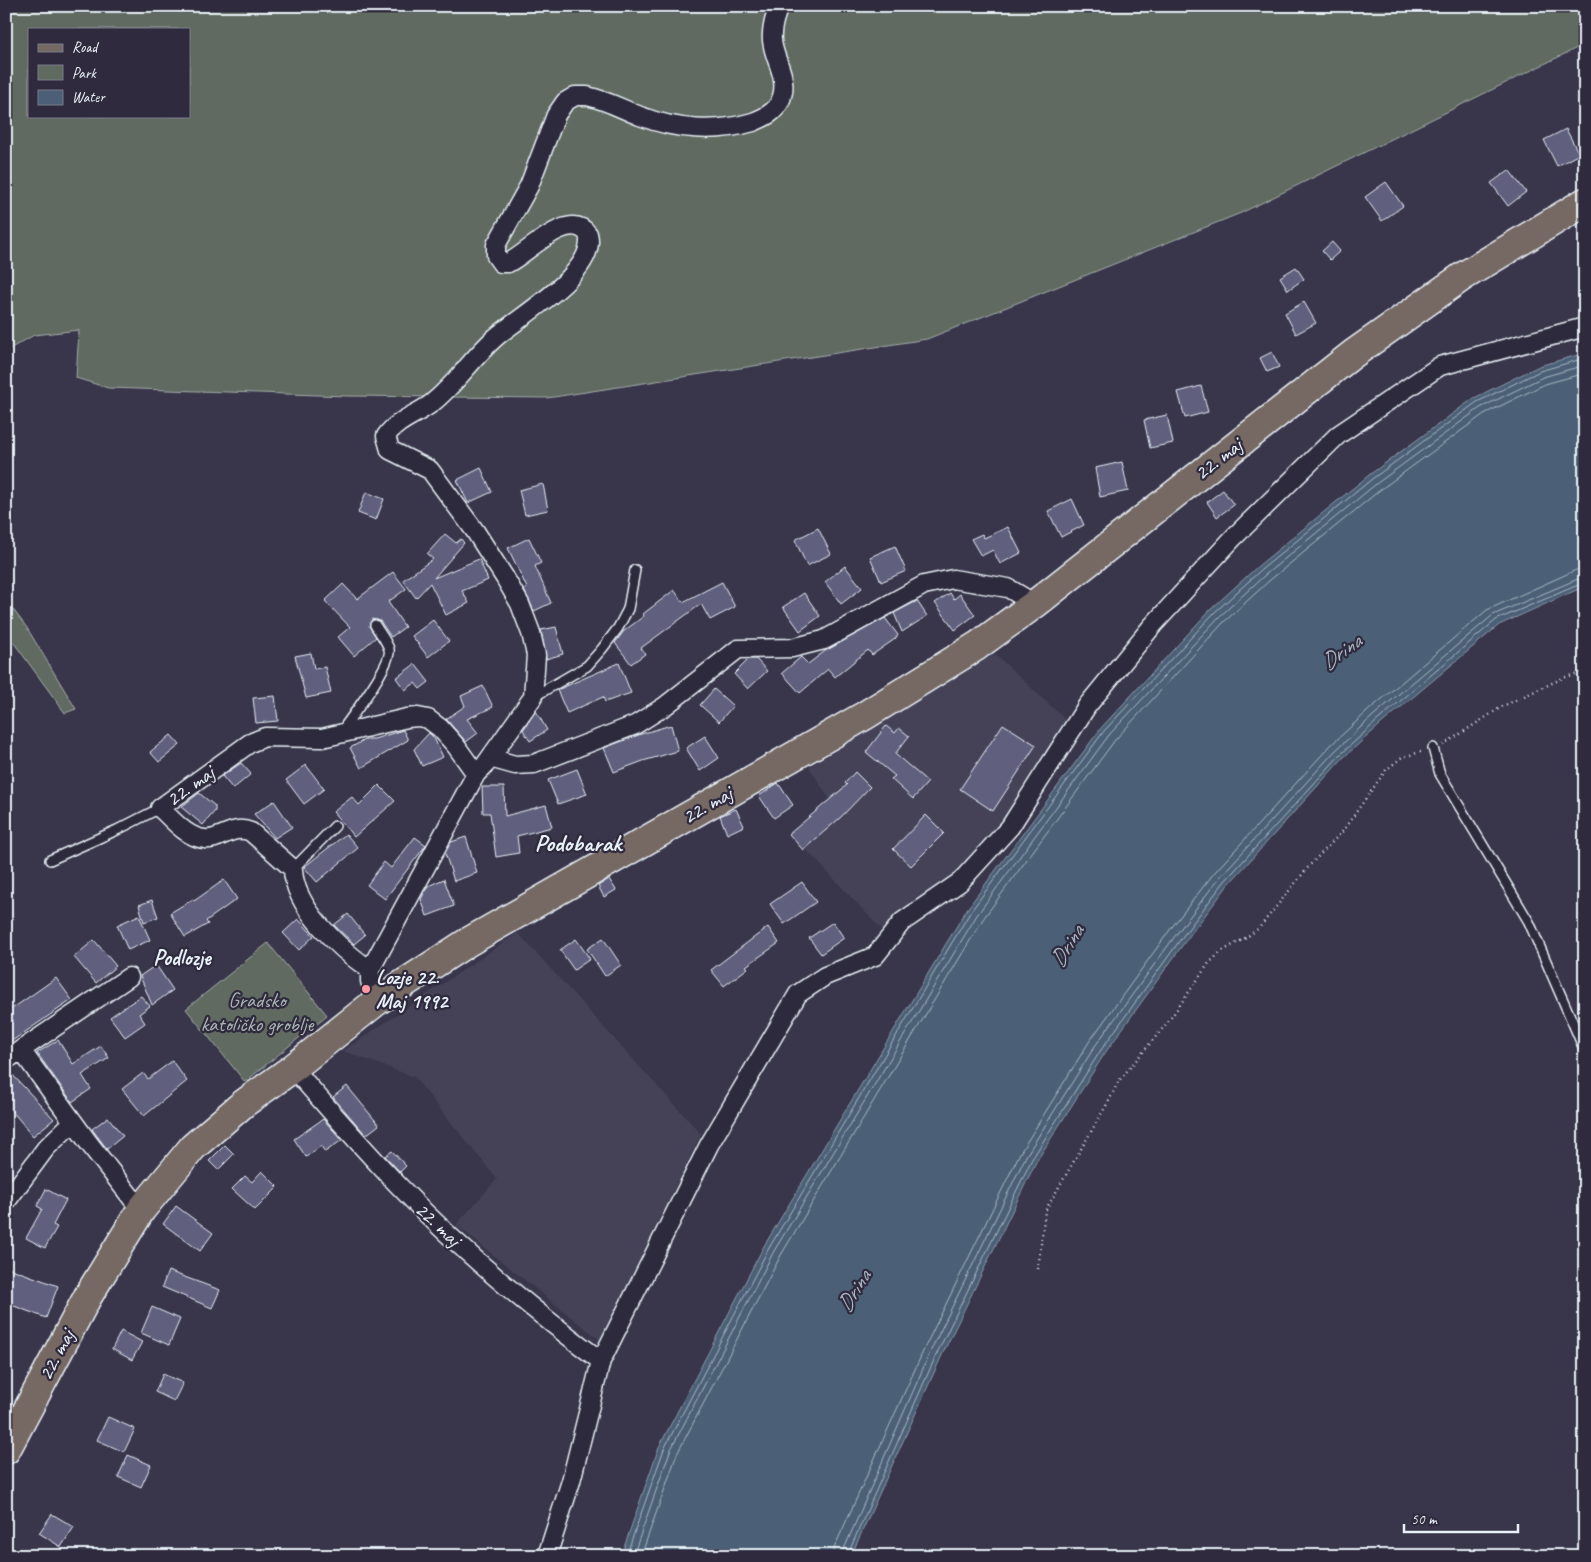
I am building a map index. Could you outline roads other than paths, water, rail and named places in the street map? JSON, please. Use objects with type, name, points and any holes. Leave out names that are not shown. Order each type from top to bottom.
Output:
[{"type":"main road","name":"22. maj","points":[[6,1450],[88,1296],[141,1210],[193,1148],[243,1104],[293,1068],[377,1001],[468,942],[864,716],[977,646],[1034,604],[1292,401],[1404,317],[1462,277],[1585,202]]},
{"type":"street","points":[[377,1001],[370,981],[370,970],[476,774],[490,758],[533,697],[536,655],[531,633],[520,604],[475,531],[430,470],[390,450],[386,436],[390,431],[432,404],[497,337],[546,300],[564,283],[588,252],[588,234],[580,227],[573,226],[555,232],[508,262],[501,262],[496,256],[496,245],[529,186],[556,115],[564,102],[575,96],[587,96],[676,127],[705,129],[734,128],[774,113],[781,100],[784,86],[772,40],[774,20],[779,6]]},
{"type":"street","points":[[547,1556],[571,1481],[601,1361],[710,1145],[798,994],[825,976],[875,956],[902,922],[960,882],[1010,828],[1087,706],[1153,625],[1234,537],[1338,435],[1440,366],[1585,327]]},
{"type":"street","points":[[490,758],[515,765],[534,764],[635,725],[665,706],[738,649],[792,648],[824,640],[924,585],[952,579],[999,586],[1008,588],[1034,604]]},
{"type":"street","name":"22. maj","points":[[293,869],[251,832],[242,829],[206,840],[186,832],[160,808],[250,743],[265,738],[322,738],[407,718],[428,718],[456,746],[476,774]]},
{"type":"street","points":[[293,869],[293,883],[300,899],[345,952],[370,970]]},
{"type":"street","points":[[6,1060],[129,977]]},
{"type":"street","points":[[21,1050],[73,1122],[141,1210]]},
{"type":"street","name":"22. maj","points":[[293,1068],[426,1214],[503,1283],[601,1361]]},
{"type":"street","points":[[6,1202],[46,1148],[73,1122]]},
{"type":"lane","points":[[533,697],[587,666],[602,649],[618,628],[628,609],[635,570]]},
{"type":"lane","points":[[340,734],[377,679],[388,658],[389,650],[375,624]]},
{"type":"lane","points":[[1433,748],[1443,779],[1529,922],[1585,1051]]},
{"type":"lane","points":[[50,860],[118,830],[160,808]]},
{"type":"lane","points":[[293,869],[335,826]]},
{"type":"water","name":"Drina","points":[[1585,353],[1585,586],[1499,625],[1381,724],[1343,758],[1228,885],[1187,939],[1105,1053],[1036,1162],[943,1353],[851,1556],[621,1556],[659,1447],[764,1246],[967,909],[1101,728],[1210,610],[1258,566],[1369,475],[1474,398],[1539,366]]},
{"type":"place","name":"Lozje 22. Maj 1992","points":[[366,989]]},
{"type":"district","name":"Podobarak","points":[[578,843]]},
{"type":"district","name":"Podlozje","points":[[182,958]]},
{"type":"park label","name":"Gradsko katoličko groblje","points":[[257,1012]]}]
